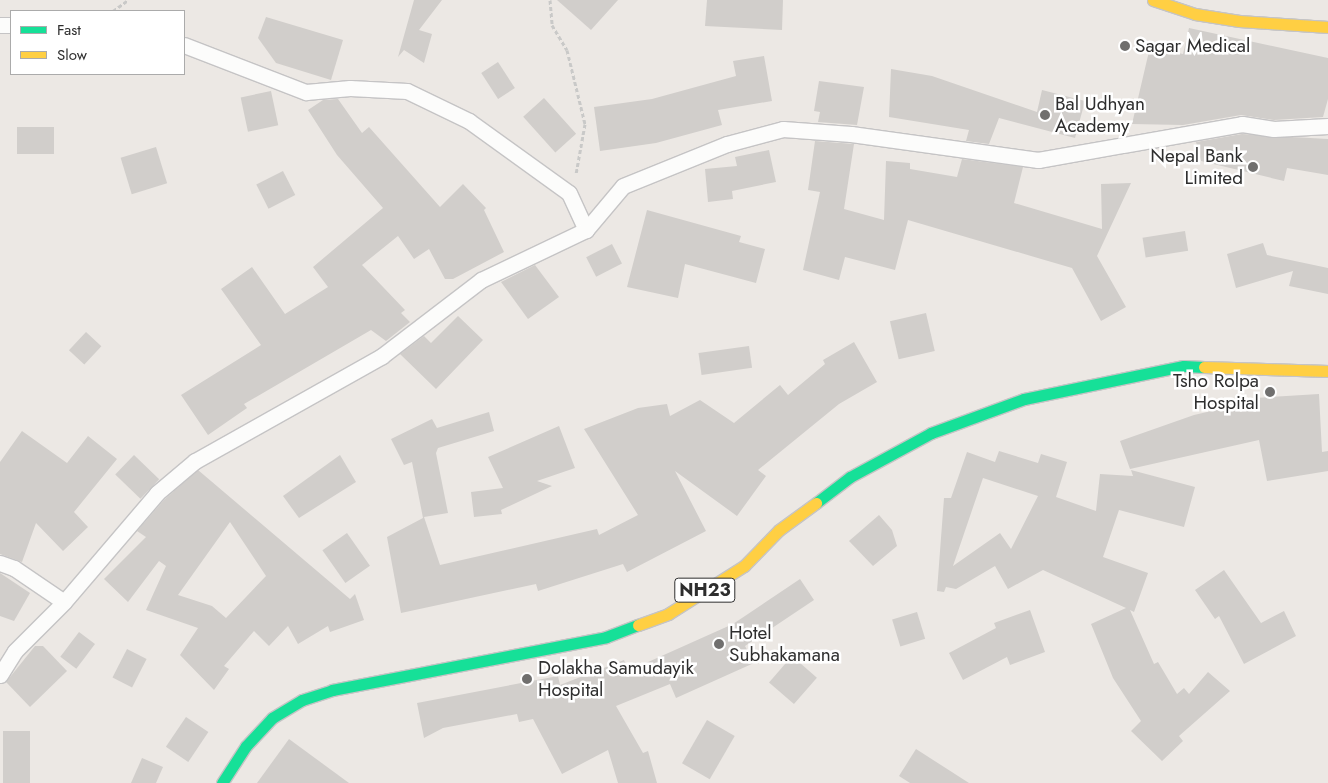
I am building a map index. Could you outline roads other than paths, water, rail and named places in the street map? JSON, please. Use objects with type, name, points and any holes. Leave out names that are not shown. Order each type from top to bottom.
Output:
[{"type":"main road","points":[[1153,0],[1195,14],[1239,22],[1328,27]]},
{"type":"main road","name":"NH23","points":[[222,783],[246,746],[272,718],[302,700],[332,690],[606,637],[668,614],[744,566],[779,530],[850,477],[931,433],[1024,400],[1184,366],[1328,371]]},
{"type":"lane","points":[[185,45],[306,92],[407,91],[469,121],[569,193],[586,230]]},
{"type":"lane","points":[[0,675],[15,651],[64,602],[157,493],[195,461],[382,356],[480,280],[586,230],[623,186],[727,144],[783,129],[852,134],[1038,160],[1242,124],[1274,129],[1328,126]]},
{"type":"lane","points":[[0,563],[14,568],[64,602]]},
{"type":"place","name":"Sagar Medical","points":[[1125,46]]},
{"type":"place","name":"Bal Udhyan Academy","points":[[1045,115]]},
{"type":"place","name":"Nepal Bank Limited","points":[[1253,167]]},
{"type":"place","name":"Tsho Rolpa Hospital","points":[[1270,392]]},
{"type":"place","name":"Hotel Subhakamana","points":[[719,644]]},
{"type":"place","name":"Dolakha Samudayik Hospital","points":[[527,679]]}]
